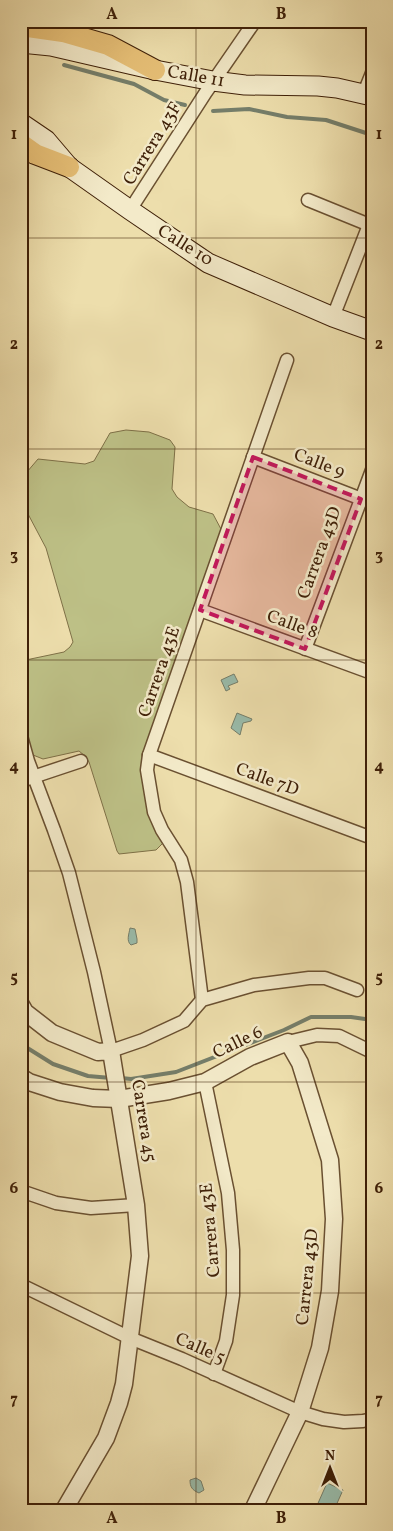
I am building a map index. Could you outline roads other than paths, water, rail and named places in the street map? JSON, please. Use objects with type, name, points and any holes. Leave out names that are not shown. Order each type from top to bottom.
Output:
[{"type":"main road","points":[[21,26],[63,32],[108,45],[155,70]]},
{"type":"main road","name":"Calle 11","points":[[21,43],[51,46],[155,70],[214,81],[245,85],[318,86],[368,94]]},
{"type":"main road","name":"Calle 10","points":[[21,123],[46,140],[69,167],[208,263],[372,331]]},
{"type":"main road","points":[[21,144],[36,154],[69,167]]},
{"type":"street","name":"Carrera 43F","points":[[130,210],[255,21]]},
{"type":"street","points":[[368,94],[372,73]]},
{"type":"street","points":[[308,200],[371,225],[333,316]]},
{"type":"street","name":"Carrera 43E","points":[[202,1000],[187,882],[181,860],[162,830],[154,812],[147,770],[149,755],[287,360]]},
{"type":"street","name":"Calle 9","points":[[253,457],[366,501]]},
{"type":"street","name":"Carrera 43D","points":[[305,649],[366,501],[372,470]]},
{"type":"street","name":"Calle 8","points":[[200,610],[372,674]]},
{"type":"street","name":"Carrera 45","points":[[21,736],[27,779],[54,830],[69,873],[94,972],[112,1055],[136,1205],[140,1256],[124,1384],[119,1403],[106,1438],[64,1510]]},
{"type":"street","name":"Calle 7D","points":[[149,755],[372,838]]},
{"type":"street","points":[[27,779],[81,761]]},
{"type":"street","points":[[21,1006],[25,1012],[52,1033],[98,1052],[112,1055],[184,1021],[202,1000],[254,984],[325,978],[357,990]]},
{"type":"street","name":"Calle 6","points":[[21,1077],[29,1082],[60,1092],[93,1098],[118,1093],[169,1091],[205,1082],[250,1057],[288,1042],[317,1035],[339,1036],[372,1052]]},
{"type":"street","name":"Carrera 43D","points":[[253,1510],[300,1412],[320,1348],[329,1301],[334,1219],[330,1160],[300,1063],[288,1042]]},
{"type":"street","name":"Carrera 43E","points":[[205,1082],[228,1193],[233,1250],[233,1295],[226,1341],[214,1374]]},
{"type":"street","points":[[21,1191],[56,1204],[91,1208],[136,1205]]},
{"type":"street","name":"Calle 5","points":[[21,1285],[130,1338],[300,1412],[323,1419],[344,1422],[364,1422],[372,1419]]},
{"type":"waterway","points":[[64,65],[134,84],[164,100],[185,105]]},
{"type":"waterway","points":[[213,111],[249,109],[287,117],[326,120],[372,135]]},
{"type":"waterway","points":[[121,1078],[131,1079],[176,1072],[284,1030],[311,1017],[351,1017],[372,1020]]},
{"type":"waterway","points":[[21,1044],[53,1064],[88,1076],[111,1078]]}]
